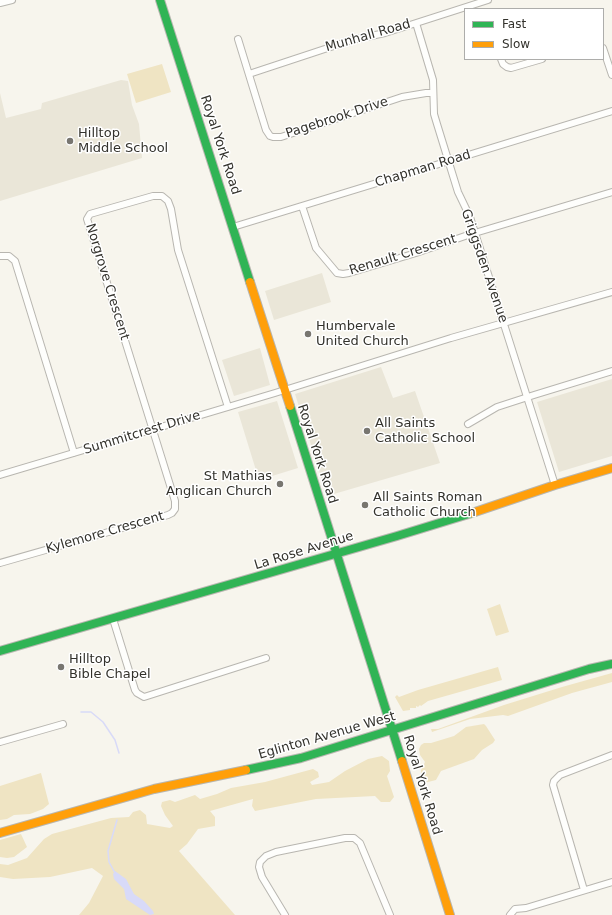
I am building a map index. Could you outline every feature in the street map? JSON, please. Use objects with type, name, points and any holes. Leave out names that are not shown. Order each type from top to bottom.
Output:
[{"type":"main road","name":"Royal York Road","points":[[160,0],[393,730],[450,915]]},
{"type":"main road","name":"La Rose Avenue","points":[[0,651],[441,523],[555,484],[612,468]]},
{"type":"main road","name":"Eglinton Avenue West","points":[[0,833],[154,789],[300,758],[589,669],[612,664]]},
{"type":"street","points":[[0,3],[12,0]]},
{"type":"street","points":[[485,1],[485,8]]},
{"type":"street","name":"Munhall Road","points":[[249,74],[352,40],[385,33],[485,1]]},
{"type":"street","name":"Griggsden Avenue","points":[[416,23],[433,80],[434,114],[448,161],[458,192],[475,233],[555,484]]},
{"type":"street","name":"Pagebrook Drive","points":[[238,39],[266,130],[270,136],[277,138],[402,97],[434,93]]},
{"type":"street","points":[[604,51],[612,74]]},
{"type":"street","points":[[501,60],[503,64],[511,68],[539,60]]},
{"type":"street","name":"Chapman Road","points":[[233,227],[612,111]]},
{"type":"street","name":"Renault Crescent","points":[[302,206],[316,248],[337,273],[343,274],[612,192]]},
{"type":"street","name":"Norgrove Crescent","points":[[152,429],[88,222],[88,216],[92,213],[156,195],[166,198],[171,209],[178,250],[228,407]]},
{"type":"street","points":[[0,256],[9,256],[15,260],[74,453]]},
{"type":"street","points":[[285,390],[383,359],[612,292]]},
{"type":"street","points":[[468,424],[497,408],[527,397],[612,371]]},
{"type":"street","name":"Summitcrest Drive","points":[[0,475],[285,390]]},
{"type":"street","name":"Kylemore Crescent","points":[[0,563],[172,513],[175,509],[175,501],[152,429]]},
{"type":"street","points":[[113,619],[135,690],[141,696],[155,694],[266,658]]},
{"type":"street","points":[[0,742],[63,724]]},
{"type":"street","points":[[584,890],[553,785],[554,781],[560,775],[612,755]]},
{"type":"street","points":[[285,915],[262,877],[259,867],[260,862],[266,856],[276,852],[345,838],[354,838],[360,843],[390,915]]},
{"type":"street","points":[[510,915],[515,910],[612,882]]},
{"type":"shaded area","points":[[162,64],[171,92],[136,103],[127,74]]},
{"type":"shaded area","name":"Hilltop Middle School","points":[[121,80],[128,81],[132,105],[139,124],[142,158],[0,201],[0,93],[6,118],[41,109],[42,103]]},
{"type":"shaded area","points":[[322,273],[331,302],[274,320],[265,291]]},
{"type":"shaded area","points":[[260,348],[270,385],[234,396],[222,360]]},
{"type":"shaded area","name":"All Saints Catholic School","points":[[381,367],[393,398],[415,391],[440,463],[327,496],[295,394]]},
{"type":"shaded area","points":[[612,379],[612,456],[559,472],[537,402]]},
{"type":"shaded area","points":[[277,401],[298,468],[259,480],[238,412]]},
{"type":"shaded area","points":[[500,604],[509,632],[496,636],[487,609]]},
{"type":"shaded area","points":[[498,667],[502,680],[428,701],[421,706],[416,706],[416,708],[410,708],[410,710],[403,711],[395,697],[397,695],[399,697]]},
{"type":"shaded area","points":[[612,673],[612,682],[572,693],[508,716],[503,715],[470,719],[432,732],[431,729],[438,729],[504,705]]},
{"type":"shaded area","points":[[484,724],[495,740],[493,743],[482,750],[474,759],[441,771],[436,780],[424,783],[421,770],[425,762],[420,755],[419,749],[421,745],[454,736],[466,727]]},
{"type":"shaded area","points":[[382,756],[389,761],[390,771],[387,776],[394,797],[390,802],[381,802],[375,796],[316,799],[255,811],[252,806],[253,799],[210,811],[215,817],[215,826],[198,829],[187,844],[179,851],[235,915],[79,915],[89,903],[103,876],[92,868],[50,877],[13,879],[0,877],[0,864],[8,865],[27,858],[44,839],[52,834],[111,818],[129,817],[133,812],[140,810],[146,815],[147,824],[170,828],[173,826],[165,815],[161,806],[162,802],[170,800],[175,802],[195,795],[200,799],[231,788],[265,782],[313,769],[318,772],[319,777],[310,782],[312,785],[329,782],[345,771],[368,759]]},
{"type":"shaded area","points":[[41,773],[49,804],[43,809],[30,814],[14,815],[7,819],[0,820],[0,786]]},
{"type":"shaded area","points":[[21,834],[27,847],[14,857],[0,857],[0,840]]},
{"type":"water","points":[[115,871],[126,879],[134,894],[144,901],[154,914],[150,915],[126,899],[124,889],[114,879],[113,874]]},
{"type":"waterway","points":[[81,712],[91,712],[103,722],[115,740],[119,753]]},
{"type":"waterway","points":[[115,873],[109,862],[108,851],[117,820]]},
{"type":"traffic: fast","points":[[160,0],[250,282]]},
{"type":"traffic: fast","points":[[290,406],[402,761]]},
{"type":"traffic: fast","points":[[0,651],[472,513]]},
{"type":"traffic: fast","points":[[246,770],[301,758],[589,669],[612,664]]},
{"type":"traffic: slow","points":[[250,282],[290,406]]},
{"type":"traffic: slow","points":[[472,513],[555,485],[612,468]]},
{"type":"traffic: slow","points":[[402,761],[450,915]]},
{"type":"traffic: slow","points":[[0,833],[154,789],[246,770]]},
{"type":"place","name":"Hilltop Middle School","points":[[70,141]]},
{"type":"place","name":"Humbervale United Church","points":[[308,334]]},
{"type":"place","name":"All Saints Catholic School","points":[[367,431]]},
{"type":"place","name":"St Mathias Anglican Church","points":[[280,484]]},
{"type":"place","name":"All Saints Roman Catholic Church","points":[[365,505]]},
{"type":"place","name":"Hilltop Bible Chapel","points":[[61,667]]}]
